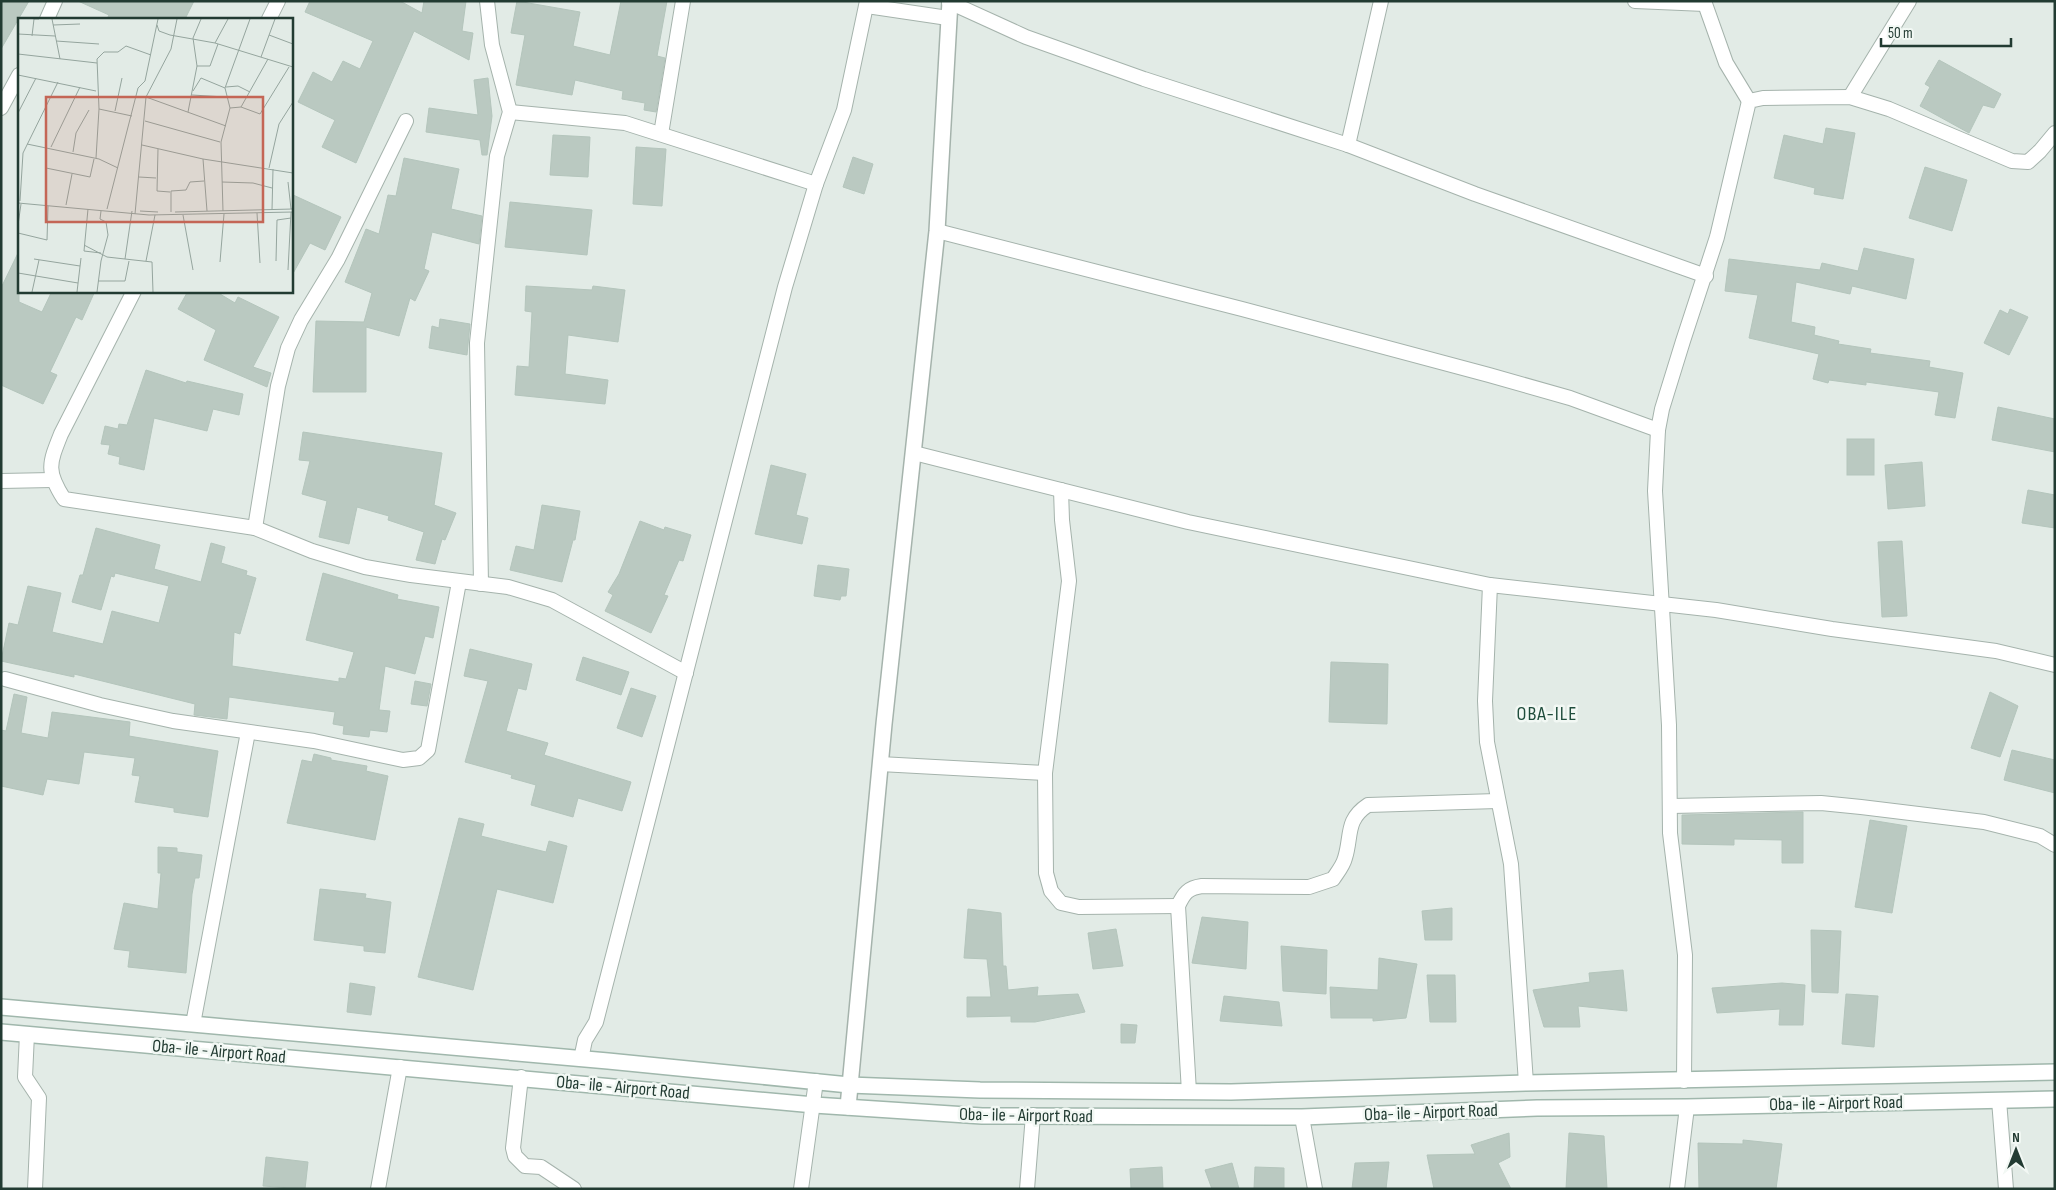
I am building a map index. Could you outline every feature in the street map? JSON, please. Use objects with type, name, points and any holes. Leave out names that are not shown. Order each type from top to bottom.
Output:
[{"type":"main road","points":[[848,1107],[880,764],[937,231],[949,7]]},
{"type":"main road","name":"Oba- ile - Airport Road","points":[[1,1008],[581,1059],[849,1085],[980,1090],[1189,1092],[2053,1072]]},
{"type":"main road","name":"Oba- ile - Airport Road","points":[[1,1032],[521,1077],[814,1105],[982,1116],[1302,1117],[1537,1108],[1686,1107],[2054,1099]]},
{"type":"main road","points":[[2053,1072],[2054,1099]]},
{"type":"main road","points":[[980,1090],[982,1116]]},
{"type":"street","points":[[47,18],[55,1]]},
{"type":"street","points":[[270,18],[278,1]]},
{"type":"street","points":[[481,584],[477,343],[497,156],[510,112],[492,45],[486,1]]},
{"type":"street","points":[[661,134],[683,1]]},
{"type":"street","points":[[1348,145],[1382,1]]},
{"type":"street","points":[[1635,1],[1704,2],[1726,63],[1749,102],[1717,237],[1706,276],[1682,342],[1662,409],[1658,430],[1656,491],[1671,806],[1670,833],[1685,956],[1684,1081]]},
{"type":"street","points":[[1850,97],[1909,1]]},
{"type":"street","points":[[581,1059],[585,1040],[596,1022],[785,287],[816,184],[844,110],[867,4],[949,7],[1144,79],[1348,145],[1475,194],[1706,276]]},
{"type":"street","points":[[1,108],[18,77]]},
{"type":"street","points":[[1749,102],[1762,98],[1850,97],[1889,109],[2012,161],[2028,162],[2055,133]]},
{"type":"street","points":[[510,112],[625,123],[816,184]]},
{"type":"street","points":[[254,528],[278,386],[288,348],[301,320],[338,259],[406,121]]},
{"type":"street","points":[[937,231],[1242,309],[1489,375],[1570,398],[1658,430]]},
{"type":"street","points":[[133,292],[61,434],[51,459],[52,480],[64,499],[254,528],[312,551],[365,566],[459,582],[508,587],[552,600],[686,673]]},
{"type":"street","points":[[914,453],[1197,524],[1490,585],[1716,610],[1832,629],[1996,651],[2055,665]]},
{"type":"street","points":[[1,481],[52,480]]},
{"type":"street","points":[[1061,490],[1062,526],[1069,581],[1045,773],[1046,873],[1051,891],[1061,903],[1079,907],[1178,906]]},
{"type":"street","points":[[4,679],[173,721],[314,741],[403,760],[419,758],[428,750],[459,582]]},
{"type":"street","points":[[1490,585],[1485,701],[1487,742],[1497,801],[1511,864],[1526,1083]]},
{"type":"street","points":[[193,1024],[248,732]]},
{"type":"street","points":[[880,764],[1045,773]]},
{"type":"street","points":[[1189,1092],[1178,906],[1184,893],[1192,888],[1309,887],[1333,879],[1345,858],[1348,833],[1357,812],[1368,804],[1497,801]]},
{"type":"street","points":[[1671,806],[1821,803],[1861,807],[1984,822],[2033,834],[2055,845]]},
{"type":"street","points":[[27,1034],[25,1077],[39,1098],[35,1189]]},
{"type":"street","points":[[378,1189],[400,1067]]},
{"type":"street","points":[[521,1077],[513,1148],[515,1156],[525,1166],[540,1167],[574,1189]]},
{"type":"street","points":[[801,1189],[816,1081]]},
{"type":"street","points":[[1999,1100],[2006,1189]]},
{"type":"street","points":[[1678,1189],[1686,1107]]},
{"type":"street","points":[[1026,1189],[1033,1115]]},
{"type":"street","points":[[1302,1117],[1315,1189]]},
{"type":"building","points":[[1,1],[29,1],[18,18],[1,49]]},
{"type":"building","points":[[78,1],[194,1],[186,18],[108,18],[109,15]]},
{"type":"building","points":[[310,1],[400,1],[422,13],[424,1],[466,1],[462,31],[473,33],[469,60],[414,31],[356,163],[322,147],[335,120],[298,102],[313,72],[332,82],[343,61],[360,69],[373,41],[305,12]]},
{"type":"building","points":[[517,1],[580,12],[573,46],[610,55],[621,1],[667,1],[657,56],[665,58],[656,112],[644,110],[645,103],[622,99],[623,91],[575,80],[572,95],[516,85],[525,35],[511,33]]},
{"type":"building","points":[[1939,60],[2001,94],[1994,108],[1983,105],[1969,133],[1920,106],[1930,87],[1925,84]]},
{"type":"building","points":[[488,78],[492,116],[487,155],[482,155],[480,140],[426,132],[429,108],[478,115],[474,80]]},
{"type":"building","points":[[1826,128],[1855,133],[1843,199],[1814,194],[1815,188],[1774,178],[1784,135],[1823,144]]},
{"type":"building","points":[[553,135],[590,137],[588,177],[550,175]]},
{"type":"building","points":[[636,147],[666,149],[662,206],[633,204]]},
{"type":"building","points":[[853,157],[873,164],[864,194],[843,187]]},
{"type":"building","points":[[404,158],[459,169],[451,209],[482,216],[479,244],[432,232],[424,269],[429,271],[415,301],[410,298],[399,336],[366,327],[366,392],[313,392],[316,321],[364,322],[372,293],[345,282],[366,229],[379,234],[388,195],[396,196]]},
{"type":"building","points":[[1925,167],[1967,180],[1952,231],[1909,218]]},
{"type":"building","points":[[292,194],[341,217],[325,250],[310,243],[292,275]]},
{"type":"building","points":[[510,202],[592,210],[587,255],[505,247]]},
{"type":"building","points":[[1864,248],[1914,259],[1906,299],[1852,286],[1850,294],[1796,282],[1791,322],[1815,327],[1814,335],[1839,341],[1838,344],[1871,349],[1870,353],[1930,361],[1929,367],[1963,373],[1955,418],[1935,415],[1939,392],[1866,382],[1866,385],[1829,380],[1828,383],[1813,379],[1819,354],[1749,338],[1758,295],[1725,291],[1729,259],[1820,270],[1822,263],[1858,271]]},
{"type":"building","points":[[18,253],[19,302],[42,312],[52,292],[95,292],[82,320],[76,317],[50,372],[57,375],[43,404],[1,385],[1,288]]},
{"type":"building","points":[[526,286],[592,290],[593,286],[625,290],[618,342],[568,335],[565,374],[608,380],[605,404],[515,395],[517,366],[529,367],[532,312],[525,311]]},
{"type":"building","points":[[187,292],[217,292],[235,303],[238,297],[279,317],[253,367],[271,373],[267,387],[204,360],[216,330],[178,309]]},
{"type":"building","points":[[2010,309],[2028,317],[2009,355],[1984,343],[2000,310],[2008,314]]},
{"type":"building","points":[[440,319],[470,324],[467,355],[429,348],[432,326],[439,328]]},
{"type":"building","points":[[146,370],[186,383],[187,381],[243,394],[239,415],[213,409],[207,431],[154,418],[144,470],[119,464],[120,457],[108,454],[110,445],[101,444],[105,426],[118,429],[119,424],[127,425]]},
{"type":"building","points":[[1998,407],[2055,419],[2055,452],[1992,440]]},
{"type":"building","points":[[303,432],[442,453],[434,505],[456,513],[445,540],[442,539],[435,564],[416,560],[424,532],[388,520],[389,516],[357,507],[349,544],[319,537],[327,501],[302,494],[310,461],[299,460]]},
{"type":"building","points":[[1847,439],[1874,439],[1874,475],[1847,475]]},
{"type":"building","points":[[1922,462],[1925,506],[1888,509],[1885,465]]},
{"type":"building","points":[[771,465],[806,474],[796,515],[808,518],[802,544],[755,534]]},
{"type":"building","points":[[2028,490],[2055,495],[2055,528],[2022,523]]},
{"type":"building","points":[[542,505],[580,511],[575,540],[573,540],[562,582],[510,570],[516,546],[534,550]]},
{"type":"building","points":[[640,521],[664,530],[665,527],[691,535],[683,561],[679,560],[664,595],[668,596],[651,633],[605,611],[613,595],[608,592],[619,574]]},
{"type":"building","points":[[96,528],[160,545],[154,569],[201,582],[211,543],[225,547],[221,563],[247,571],[246,575],[256,578],[240,634],[234,632],[232,666],[339,682],[339,678],[346,679],[354,652],[306,640],[323,573],[398,595],[397,599],[439,607],[433,638],[425,636],[415,674],[385,666],[379,710],[390,711],[387,732],[370,730],[369,737],[343,734],[344,726],[333,724],[335,712],[229,697],[227,719],[194,715],[195,704],[74,674],[74,677],[1,661],[9,623],[18,625],[28,586],[61,593],[52,632],[103,644],[112,611],[159,623],[169,586],[115,573],[114,577],[111,576],[101,610],[72,602],[80,575],[83,575]]},
{"type":"building","points":[[1902,541],[1907,616],[1882,617],[1878,542]]},
{"type":"building","points":[[818,565],[849,569],[846,596],[841,596],[840,600],[814,596]]},
{"type":"building","points":[[470,649],[532,664],[526,690],[518,688],[506,731],[548,743],[544,755],[631,782],[622,811],[578,798],[573,817],[531,805],[536,785],[511,778],[512,775],[465,762],[488,681],[464,676]]},
{"type":"building","points":[[583,657],[629,672],[621,695],[576,680]]},
{"type":"building","points":[[1331,662],[1388,664],[1387,724],[1329,722]]},
{"type":"building","points":[[415,681],[431,684],[427,706],[411,704]]},
{"type":"building","points":[[631,688],[656,696],[642,737],[617,728]]},
{"type":"building","points":[[1990,692],[2018,706],[2000,757],[1971,748]]},
{"type":"building","points":[[14,694],[27,697],[21,733],[48,738],[52,712],[130,722],[129,736],[218,751],[208,817],[174,812],[174,808],[135,802],[140,776],[132,775],[135,758],[84,752],[79,784],[47,779],[43,795],[1,786],[1,730],[6,731]]},
{"type":"building","points":[[2012,750],[2055,760],[2055,793],[2004,780]]},
{"type":"building","points":[[314,754],[331,758],[331,760],[367,766],[366,771],[388,776],[375,840],[287,823],[302,760],[312,762]]},
{"type":"building","points":[[1803,812],[1803,863],[1782,863],[1782,840],[1734,839],[1734,845],[1682,844],[1682,815]]},
{"type":"building","points":[[459,818],[484,824],[481,836],[546,852],[549,841],[567,846],[553,903],[497,889],[473,990],[418,977]]},
{"type":"building","points":[[1870,820],[1907,826],[1892,913],[1855,907]]},
{"type":"building","points":[[158,847],[177,848],[177,852],[202,855],[199,878],[195,878],[192,894],[186,973],[128,967],[130,951],[114,949],[124,903],[158,909],[161,873],[158,873]]},
{"type":"building","points":[[320,889],[366,894],[365,898],[391,902],[385,953],[364,951],[364,946],[314,940]]},
{"type":"building","points":[[1452,908],[1452,940],[1425,940],[1422,911]]},
{"type":"building","points":[[968,909],[1001,913],[1003,966],[1006,966],[1008,990],[1038,987],[1037,996],[1078,994],[1085,1012],[1035,1022],[1011,1022],[1011,1016],[967,1017],[967,997],[991,997],[987,959],[964,958]]},
{"type":"building","points":[[1202,917],[1248,922],[1246,969],[1192,963]]},
{"type":"building","points":[[1116,929],[1123,966],[1093,969],[1088,933]]},
{"type":"building","points":[[1811,930],[1841,931],[1838,993],[1812,992]]},
{"type":"building","points":[[1281,946],[1327,950],[1326,994],[1283,991]]},
{"type":"building","points":[[1379,958],[1417,964],[1406,1018],[1373,1021],[1373,1018],[1331,1018],[1330,987],[1378,990]]},
{"type":"building","points":[[1623,970],[1627,1011],[1578,1006],[1580,1027],[1544,1027],[1533,990],[1590,982],[1589,973]]},
{"type":"building","points":[[1427,975],[1455,975],[1456,1022],[1430,1022]]},
{"type":"building","points":[[350,983],[375,987],[371,1015],[347,1012]]},
{"type":"building","points":[[1782,983],[1805,985],[1803,1025],[1779,1025],[1780,1009],[1717,1013],[1712,988]]},
{"type":"building","points":[[1846,994],[1878,996],[1874,1047],[1842,1044]]},
{"type":"building","points":[[1224,996],[1279,1002],[1282,1026],[1220,1021]]},
{"type":"building","points":[[1121,1024],[1137,1025],[1135,1043],[1121,1043]]},
{"type":"building","points":[[1509,1133],[1510,1157],[1498,1163],[1511,1189],[1434,1189],[1427,1155],[1475,1154],[1471,1145]]},
{"type":"building","points":[[1569,1133],[1604,1136],[1607,1189],[1566,1189]]},
{"type":"building","points":[[1743,1140],[1782,1144],[1776,1189],[1699,1189],[1698,1143],[1743,1144]]},
{"type":"building","points":[[266,1157],[308,1162],[305,1189],[263,1186]]},
{"type":"building","points":[[1389,1162],[1386,1189],[1352,1189],[1355,1163]]},
{"type":"building","points":[[1232,1163],[1239,1189],[1212,1189],[1205,1170]]},
{"type":"building","points":[[1162,1167],[1163,1189],[1131,1189],[1130,1169]]},
{"type":"building","points":[[1255,1167],[1284,1168],[1284,1189],[1254,1189]]},
{"type":"district","name":"OBA-ILE","points":[[1547,713]]}]
